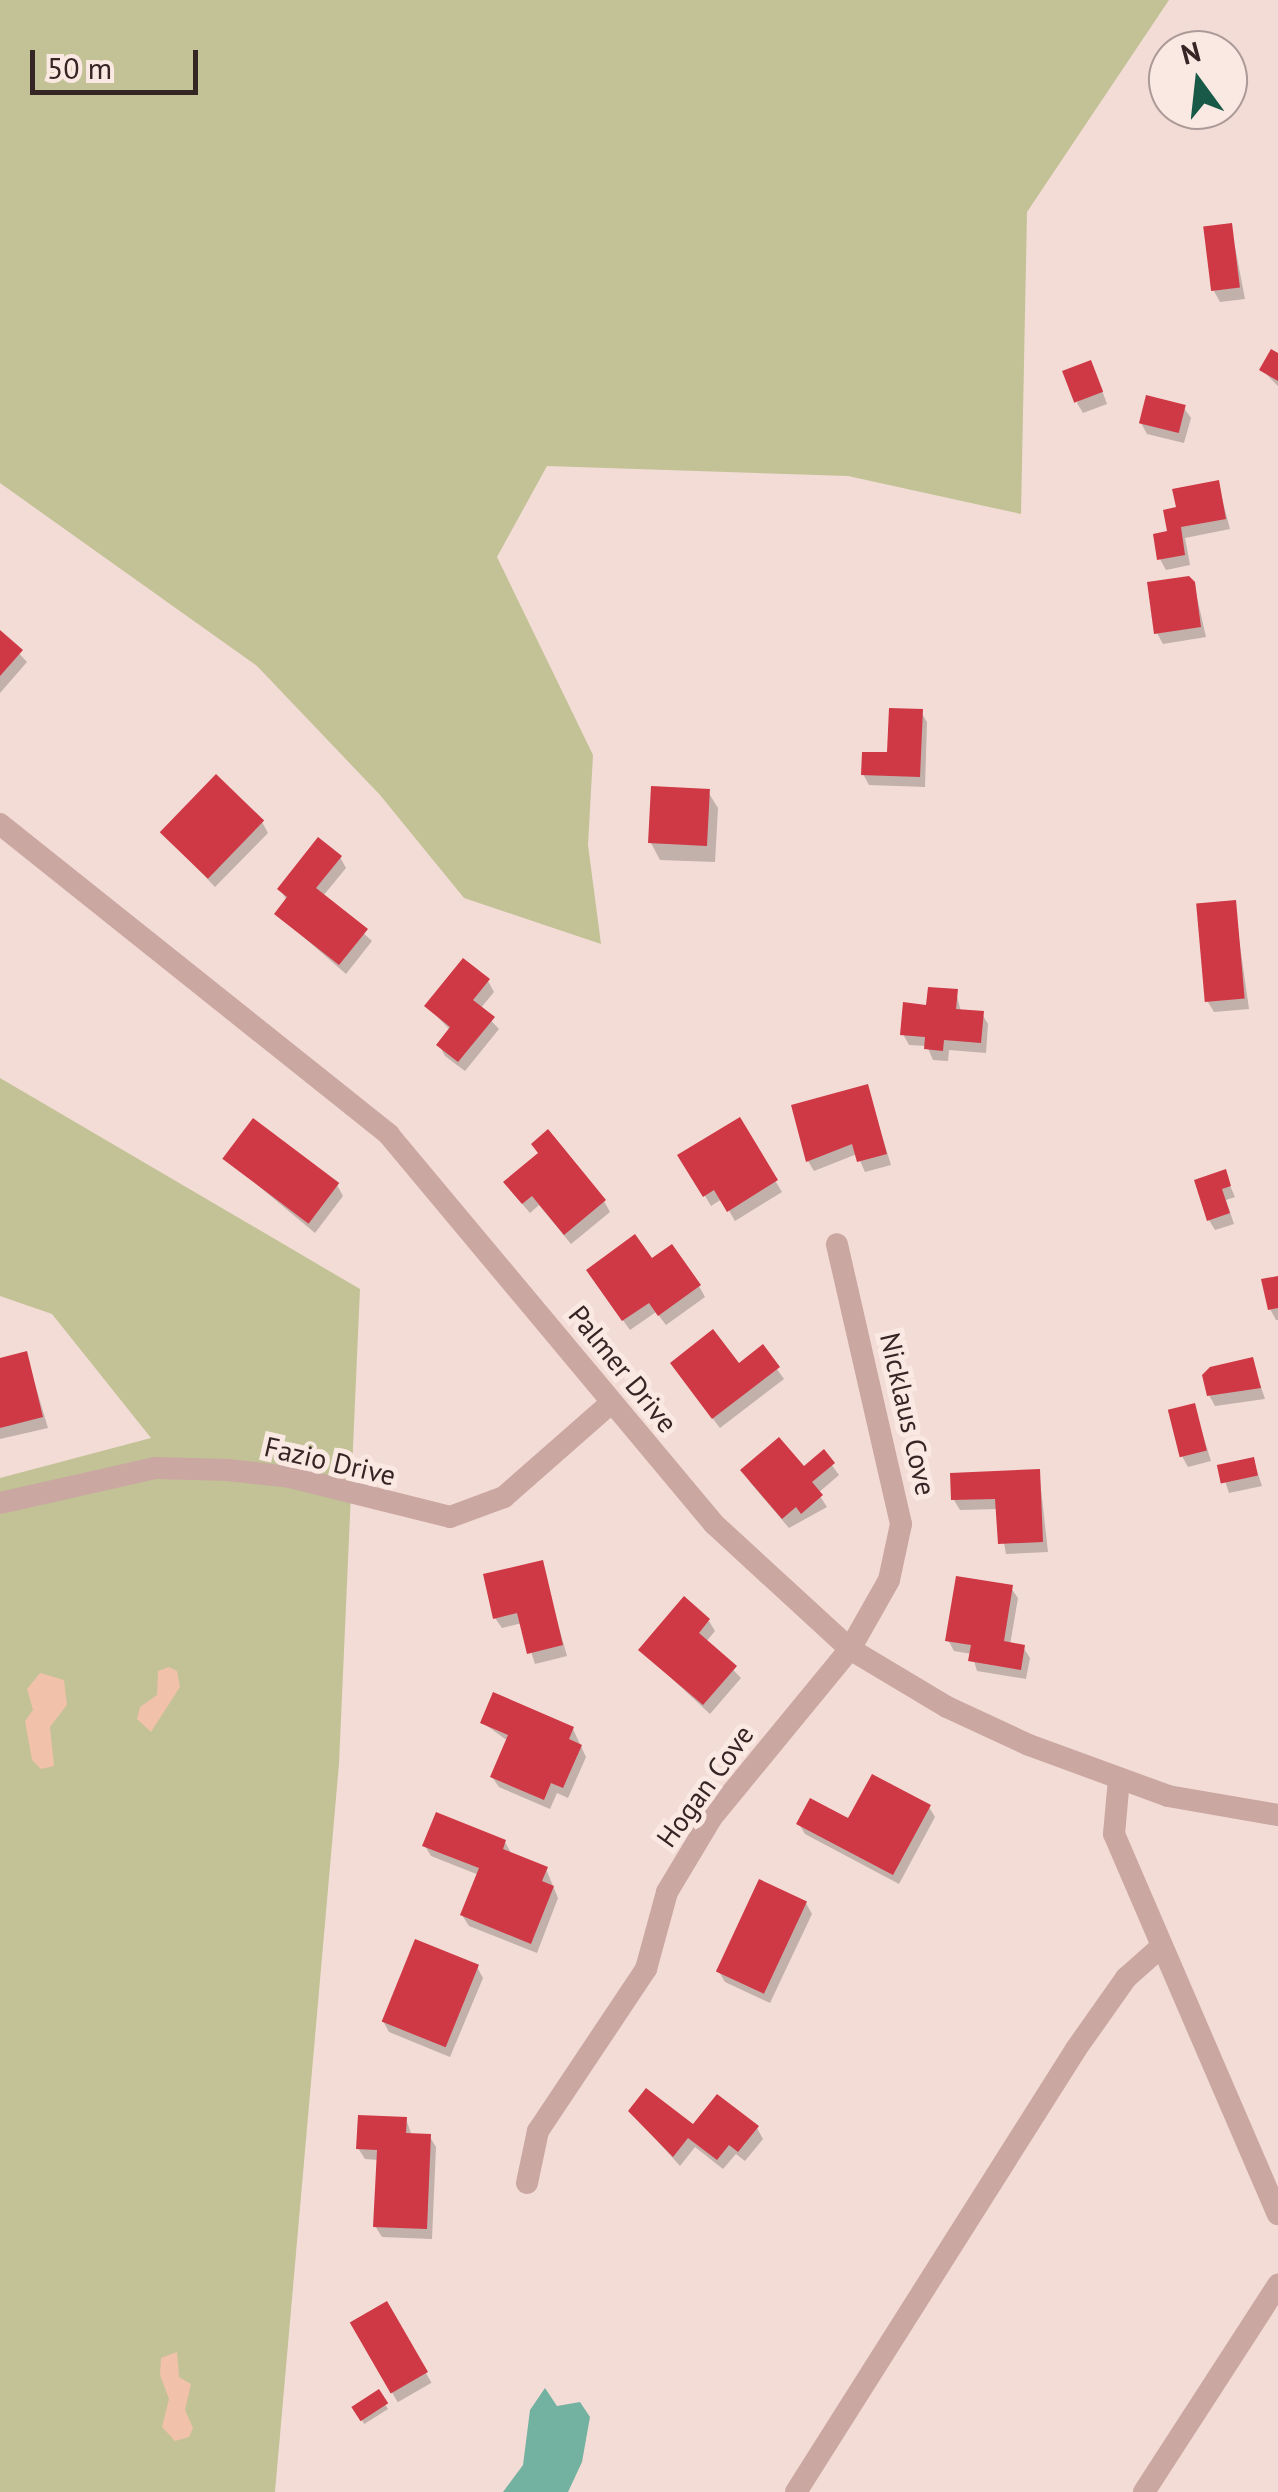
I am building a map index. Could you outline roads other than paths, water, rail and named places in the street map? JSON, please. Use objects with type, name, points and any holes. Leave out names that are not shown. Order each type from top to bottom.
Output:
[{"type":"street","name":"Palmer Drive","points":[[0,824],[390,1135],[738,1550],[850,1648],[947,1708],[1119,1779],[1168,1796],[1278,1815]]},
{"type":"street","name":"Nicklaus Cove","points":[[837,1244],[901,1524],[888,1580],[850,1648]]},
{"type":"street","name":"Fazio Drive","points":[[0,1503],[155,1468],[228,1470],[290,1477],[450,1517],[504,1496],[611,1403]]},
{"type":"street","name":"Hogan Cove","points":[[527,2184],[538,2131],[646,1969],[676,1876],[712,1816],[850,1648]]},
{"type":"street","points":[[1119,1779],[1114,1834],[1278,2214]]},
{"type":"street","points":[[796,2492],[1076,2049],[1126,1978],[1161,1946]]},
{"type":"street","points":[[1144,2492],[1278,2285]]},
{"type":"water","points":[[545,2388],[557,2406],[580,2402],[590,2417],[582,2462],[568,2492],[503,2492],[523,2465],[530,2410]]}]
